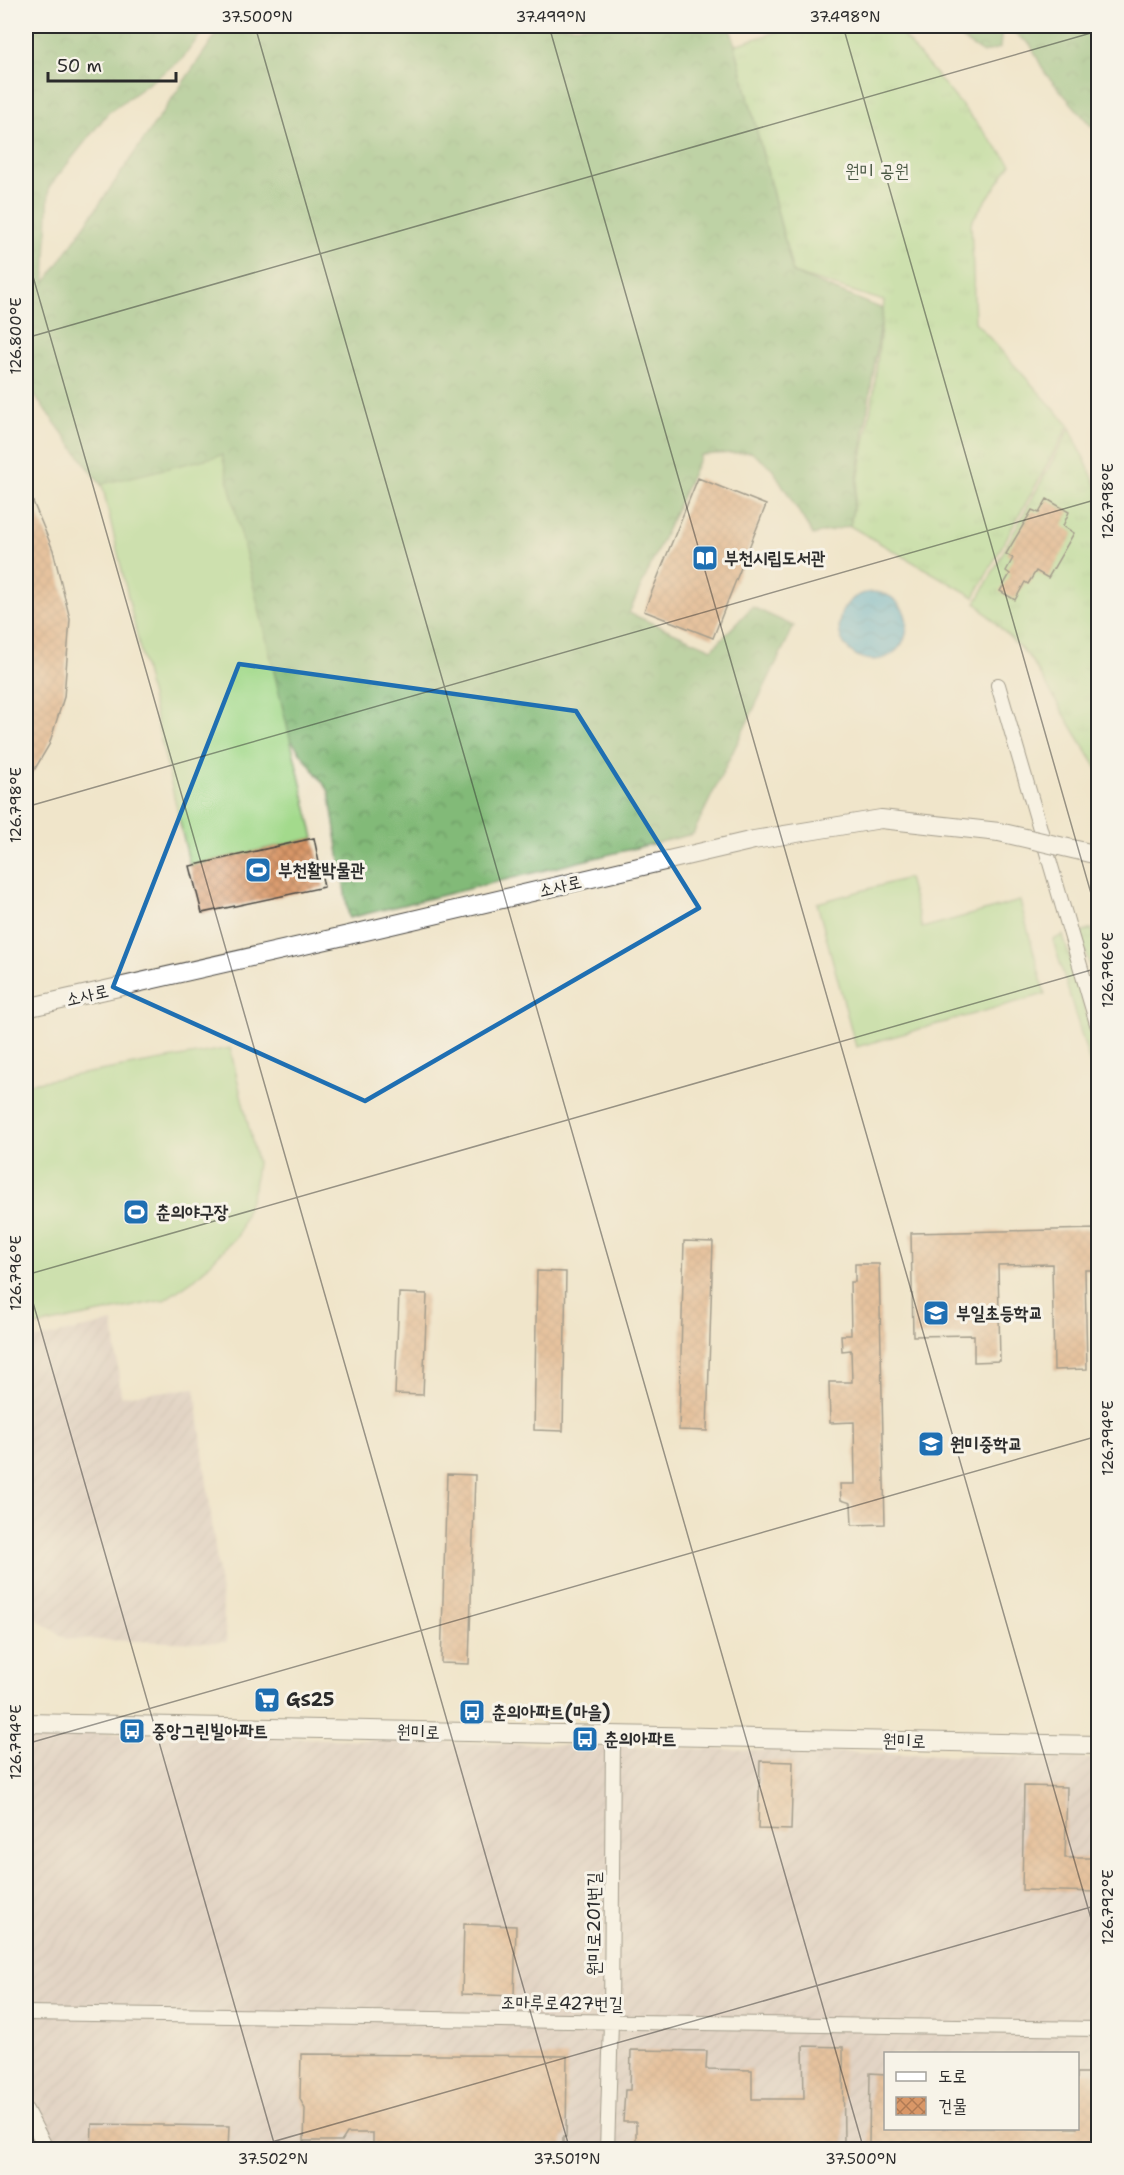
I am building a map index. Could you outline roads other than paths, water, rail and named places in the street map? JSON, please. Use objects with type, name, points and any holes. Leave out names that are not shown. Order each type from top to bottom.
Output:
[{"type":"street","points":[[998,685],[1098,1028]]},
{"type":"street","name":"소사로","points":[[26,1008],[387,927],[753,840],[881,819],[999,832],[1098,855]]},
{"type":"street","name":"원미로","points":[[26,1723],[1098,1745]]},
{"type":"street","name":"원미로201번길","points":[[607,2150],[611,2022],[614,1736]]},
{"type":"street","name":"조마루로427번길","points":[[26,2013],[1098,2030]]},
{"type":"street","points":[[26,2110],[47,2150]]},
{"type":"water","points":[[873,592],[886,594],[897,602],[905,613],[907,626],[905,639],[897,650],[886,658],[873,660],[860,658],[849,650],[841,639],[839,626],[841,613],[849,602],[860,594]]},
{"type":"place","name":"부천시립도서관","points":[[705,558]]},
{"type":"place","name":"부천활박물관","points":[[258,870]]},
{"type":"place","name":"춘의야구장","points":[[136,1212]]},
{"type":"place","name":"부일초등학교","points":[[936,1313]]},
{"type":"place","name":"원미중학교","points":[[931,1444]]},
{"type":"place","name":"GS25","points":[[267,1700]]},
{"type":"place","name":"춘의아파트(마을)","points":[[472,1712]]},
{"type":"place","name":"중앙그린빌아파트","points":[[132,1731]]},
{"type":"place","name":"춘의아파트","points":[[585,1739]]},
{"type":"park label","name":"원미 공원","points":[[877,171]]}]
